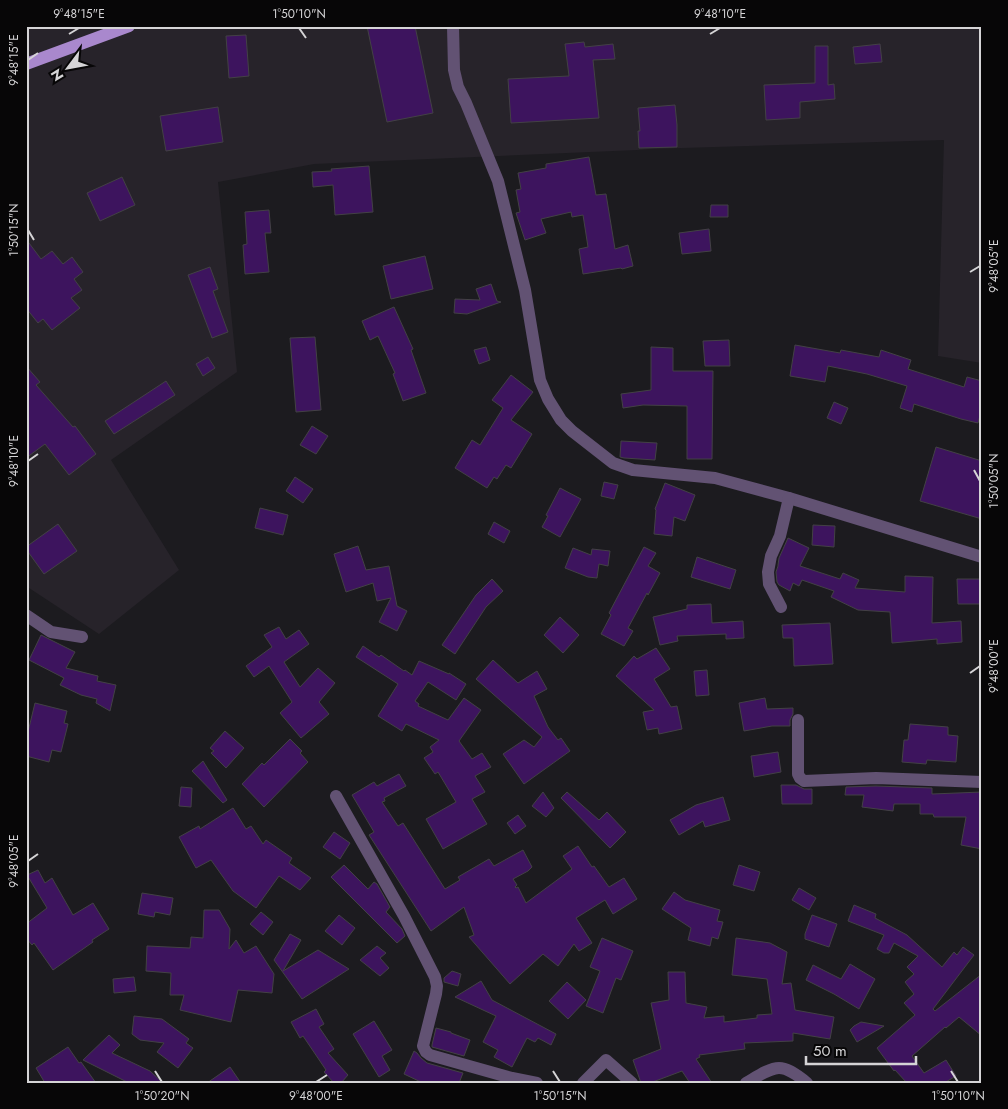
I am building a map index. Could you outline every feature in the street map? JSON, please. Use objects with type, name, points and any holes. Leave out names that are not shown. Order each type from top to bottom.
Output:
[{"type":"main road","points":[[26,64],[129,26]]},
{"type":"street","points":[[453,26],[454,70],[458,87],[496,176],[524,290],[540,380],[548,399],[572,431],[613,463],[623,467],[633,470],[715,478],[789,498],[982,557]]},
{"type":"street","points":[[781,607],[769,584],[768,572],[770,556],[780,536],[789,498]]},
{"type":"street","points":[[26,615],[52,632],[82,637]]},
{"type":"street","points":[[798,720],[798,774],[804,781],[876,778],[982,782]]},
{"type":"street","points":[[336,796],[400,908],[435,977],[436,994],[423,1046],[426,1052],[430,1055],[512,1078],[537,1083]]},
{"type":"street","points":[[583,1083],[606,1060],[632,1083]]},
{"type":"street","points":[[746,1083],[764,1073],[779,1068],[788,1070],[807,1083]]},
{"type":"shaded area","points":[[26,26],[982,26],[982,363],[938,356],[944,140],[649,149],[314,164],[218,182],[237,372],[111,460],[179,570],[99,634],[26,586]]},
{"type":"building","points":[[367,26],[415,26],[433,113],[387,122]]},
{"type":"building","points":[[246,35],[249,76],[229,78],[226,36]]},
{"type":"building","points":[[584,42],[585,47],[613,44],[615,59],[593,60],[599,118],[511,123],[508,79],[569,76],[565,44]]},
{"type":"building","points":[[880,44],[882,62],[855,64],[853,47]]},
{"type":"building","points":[[815,46],[828,46],[828,85],[834,84],[835,99],[800,102],[800,118],[766,120],[764,85],[815,83]]},
{"type":"building","points":[[675,105],[677,147],[639,148],[638,108]]},
{"type":"building","points":[[218,107],[223,142],[166,151],[160,116]]},
{"type":"building","points":[[589,157],[596,195],[606,194],[615,249],[628,245],[633,266],[583,274],[579,249],[588,247],[583,215],[572,217],[571,212],[541,219],[546,233],[525,240],[516,213],[520,212],[516,190],[521,189],[518,173],[546,168],[546,164]]},
{"type":"building","points":[[369,166],[373,212],[335,215],[333,185],[313,187],[312,172]]},
{"type":"building","points":[[122,177],[135,205],[100,221],[87,193]]},
{"type":"building","points":[[711,205],[728,205],[728,217],[710,217]]},
{"type":"building","points":[[269,210],[271,233],[265,233],[269,272],[245,274],[243,245],[247,244],[245,212]]},
{"type":"building","points":[[709,229],[711,251],[682,254],[679,233]]},
{"type":"building","points":[[26,239],[41,259],[52,251],[63,264],[72,257],[83,272],[74,279],[82,290],[71,298],[80,308],[52,330],[43,319],[38,323],[26,308]]},
{"type":"building","points":[[425,256],[433,289],[391,299],[383,266]]},
{"type":"building","points":[[210,267],[218,289],[213,291],[228,332],[212,338],[188,275]]},
{"type":"building","points":[[491,284],[497,301],[501,302],[467,314],[454,313],[455,299],[480,300],[476,289]]},
{"type":"building","points":[[394,307],[413,349],[411,350],[426,393],[403,401],[393,374],[395,373],[378,336],[370,340],[362,321]]},
{"type":"building","points":[[315,337],[321,410],[296,412],[290,338]]},
{"type":"building","points":[[729,340],[730,366],[705,366],[703,341]]},
{"type":"building","points":[[795,345],[840,353],[841,350],[879,357],[881,350],[911,360],[908,369],[964,387],[967,377],[982,381],[982,408],[978,423],[914,404],[912,412],[900,408],[907,386],[867,374],[828,366],[825,382],[790,376]]},
{"type":"building","points":[[486,347],[490,360],[479,364],[474,350]]},
{"type":"building","points":[[651,347],[673,348],[673,371],[713,371],[712,459],[687,459],[687,406],[643,405],[623,408],[621,394],[651,390]]},
{"type":"building","points":[[208,357],[215,368],[203,376],[196,364]]},
{"type":"building","points":[[26,366],[40,382],[36,385],[73,427],[75,426],[96,454],[69,475],[45,444],[26,458]]},
{"type":"building","points":[[511,375],[533,392],[511,420],[532,434],[511,468],[506,465],[497,479],[494,477],[487,488],[455,468],[472,440],[480,445],[503,408],[492,400]]},
{"type":"building","points":[[166,381],[175,395],[114,434],[105,421]]},
{"type":"building","points":[[834,402],[848,408],[841,424],[827,418]]},
{"type":"building","points":[[312,426],[328,436],[316,454],[300,445]]},
{"type":"building","points":[[621,441],[657,443],[655,460],[620,457]]},
{"type":"building","points":[[936,447],[982,461],[982,519],[920,501]]},
{"type":"building","points":[[295,477],[313,489],[303,503],[286,491]]},
{"type":"building","points":[[604,482],[618,485],[614,499],[601,496]]},
{"type":"building","points":[[665,483],[695,495],[685,521],[674,517],[672,536],[654,534],[655,509]]},
{"type":"building","points":[[560,488],[581,499],[560,537],[542,527]]},
{"type":"building","points":[[260,508],[288,515],[283,535],[255,528]]},
{"type":"building","points":[[494,522],[510,531],[504,543],[488,534]]},
{"type":"building","points":[[58,524],[77,551],[44,574],[26,547]]},
{"type":"building","points":[[813,525],[835,526],[834,547],[812,545]]},
{"type":"building","points":[[788,538],[809,548],[800,566],[840,579],[843,573],[859,580],[855,588],[905,592],[905,576],[933,577],[932,623],[961,621],[962,642],[937,644],[937,639],[892,643],[890,612],[858,610],[831,597],[834,591],[802,580],[799,586],[793,583],[790,591],[779,585],[776,572],[779,558]]},
{"type":"building","points":[[358,546],[366,570],[389,566],[397,606],[407,611],[397,631],[379,622],[391,598],[377,601],[373,583],[346,592],[334,554]]},
{"type":"building","points":[[644,547],[656,553],[648,566],[660,573],[628,628],[633,631],[624,646],[601,634],[611,615],[609,613]]},
{"type":"building","points":[[573,548],[591,555],[592,549],[610,551],[608,566],[599,564],[597,578],[588,577],[565,568]]},
{"type":"building","points":[[697,557],[736,570],[730,589],[691,577]]},
{"type":"building","points":[[492,579],[503,591],[486,607],[455,654],[442,645],[476,595]]},
{"type":"building","points":[[957,579],[981,579],[981,604],[958,604]]},
{"type":"building","points":[[711,604],[712,623],[743,621],[744,638],[726,639],[726,634],[677,636],[678,641],[660,645],[653,617],[687,609],[687,605]]},
{"type":"building","points":[[560,617],[579,635],[563,653],[544,635]]},
{"type":"building","points":[[830,623],[833,664],[794,666],[793,638],[783,638],[782,625]]},
{"type":"building","points":[[279,627],[286,639],[299,630],[309,644],[284,662],[300,687],[318,668],[335,683],[319,702],[329,714],[301,738],[280,713],[292,702],[269,666],[254,677],[246,666],[272,647],[264,635]]},
{"type":"building","points":[[41,635],[75,652],[66,668],[98,676],[97,681],[116,685],[110,711],[96,703],[97,699],[81,695],[60,685],[64,678],[29,660]]},
{"type":"building","points":[[363,646],[412,675],[419,661],[449,673],[466,684],[456,700],[428,682],[415,701],[419,704],[418,706],[448,720],[464,698],[481,710],[459,741],[472,759],[482,753],[491,767],[475,776],[485,792],[472,799],[487,824],[443,849],[426,819],[456,802],[438,772],[435,774],[424,758],[433,752],[430,747],[439,740],[406,724],[402,731],[378,716],[398,684],[356,657]]},
{"type":"building","points":[[656,648],[670,669],[654,679],[671,707],[677,706],[682,729],[659,734],[658,728],[647,730],[643,712],[654,710],[616,676],[634,656],[637,659]]},
{"type":"building","points":[[493,660],[518,683],[537,671],[547,689],[534,696],[548,727],[558,740],[561,738],[570,751],[524,784],[503,754],[524,740],[534,747],[542,737],[476,679]]},
{"type":"building","points":[[707,670],[709,695],[696,696],[694,671]]},
{"type":"building","points":[[765,698],[767,709],[793,708],[790,726],[772,726],[744,731],[739,703]]},
{"type":"building","points":[[35,703],[67,711],[64,723],[68,724],[61,752],[52,750],[49,762],[26,756],[26,740]]},
{"type":"building","points":[[910,724],[948,727],[948,735],[958,736],[956,762],[927,760],[926,764],[902,762],[904,740],[908,740]]},
{"type":"building","points":[[225,731],[244,748],[226,768],[211,753],[214,751],[210,748]]},
{"type":"building","points":[[290,739],[302,751],[300,753],[308,762],[264,807],[242,784],[262,763],[264,765]]},
{"type":"building","points":[[778,752],[781,772],[754,777],[751,756]]},
{"type":"building","points":[[203,761],[227,800],[223,803],[192,771]]},
{"type":"building","points":[[399,774],[406,786],[384,798],[385,801],[382,802],[398,826],[403,823],[445,889],[460,880],[458,877],[489,859],[494,866],[523,850],[532,867],[513,879],[517,885],[515,887],[518,887],[526,903],[572,869],[563,856],[578,846],[609,887],[624,878],[637,899],[613,914],[605,900],[576,918],[592,943],[579,951],[574,944],[558,966],[543,954],[510,984],[469,937],[474,935],[464,907],[431,931],[369,835],[374,832],[352,795],[374,782],[377,786]]},
{"type":"building","points":[[781,785],[796,785],[804,789],[812,789],[812,804],[782,804]]},
{"type":"building","points":[[181,787],[192,788],[191,807],[179,806]]},
{"type":"building","points":[[846,787],[932,788],[932,794],[982,792],[982,849],[961,845],[966,817],[934,817],[933,814],[920,814],[920,804],[894,804],[893,811],[862,807],[864,795],[845,795]]},
{"type":"building","points":[[543,792],[554,808],[546,817],[532,806]]},
{"type":"building","points":[[567,792],[599,820],[607,812],[626,832],[610,848],[561,798]]},
{"type":"building","points":[[723,797],[730,820],[705,827],[703,821],[679,835],[670,820],[696,805]]},
{"type":"building","points":[[233,808],[246,829],[251,826],[263,844],[266,840],[292,858],[289,863],[311,878],[300,890],[279,876],[256,908],[233,891],[211,860],[196,868],[179,837],[199,826],[200,829]]},
{"type":"building","points":[[518,815],[526,826],[515,834],[507,823]]},
{"type":"building","points":[[334,832],[350,843],[340,859],[323,847]]},
{"type":"building","points":[[344,865],[368,889],[374,882],[377,884],[390,907],[386,912],[402,929],[405,936],[397,943],[331,877]]},
{"type":"building","points":[[739,865],[760,872],[754,891],[733,885]]},
{"type":"building","points":[[38,870],[45,883],[52,878],[73,915],[93,903],[109,929],[53,970],[34,943],[32,945],[26,938],[26,924],[47,908],[27,875]]},
{"type":"building","points":[[799,888],[816,898],[809,910],[792,900]]},
{"type":"building","points":[[674,892],[685,900],[720,910],[717,921],[723,922],[718,939],[712,937],[710,946],[688,940],[691,928],[662,909]]},
{"type":"building","points":[[142,893],[173,898],[170,915],[155,912],[154,917],[138,914]]},
{"type":"building","points":[[854,905],[876,914],[875,918],[907,935],[942,967],[954,952],[957,955],[963,947],[974,955],[933,1009],[935,1011],[982,974],[982,1036],[959,1017],[912,1056],[924,1073],[946,1060],[956,1076],[944,1083],[907,1083],[894,1071],[877,1048],[915,1015],[904,1003],[914,994],[905,982],[914,974],[907,967],[918,956],[894,943],[889,953],[884,953],[877,949],[884,935],[848,921]]},
{"type":"building","points":[[204,910],[219,910],[230,929],[229,949],[236,940],[244,953],[256,946],[274,974],[272,993],[238,990],[231,1022],[180,1010],[184,995],[170,995],[171,973],[146,971],[147,946],[190,948],[191,937],[203,938]]},
{"type":"building","points":[[261,912],[273,922],[263,935],[250,924]]},
{"type":"building","points":[[339,915],[355,928],[342,945],[325,931]]},
{"type":"building","points":[[812,915],[837,924],[829,947],[805,939]]},
{"type":"building","points":[[290,934],[301,940],[283,971],[318,950],[349,969],[302,999],[274,960]]},
{"type":"building","points":[[602,938],[633,951],[621,980],[616,978],[603,1013],[586,1006],[600,971],[590,967]]},
{"type":"building","points":[[736,938],[770,943],[787,952],[782,984],[791,983],[795,1010],[834,1017],[830,1039],[793,1033],[793,1041],[744,1043],[745,1049],[699,1055],[700,1057],[696,1059],[712,1083],[690,1083],[682,1071],[650,1083],[641,1083],[633,1060],[661,1049],[651,1003],[669,1000],[668,972],[685,972],[686,1003],[707,1007],[704,1018],[724,1016],[724,1022],[772,1014],[767,979],[732,975]]},
{"type":"building","points":[[377,946],[386,953],[380,958],[389,968],[380,976],[360,960]]},
{"type":"building","points":[[850,964],[875,979],[859,1009],[806,980],[813,965],[841,979]]},
{"type":"building","points":[[452,971],[461,974],[458,986],[444,982],[444,978]]},
{"type":"building","points":[[134,977],[136,991],[114,993],[113,979]]},
{"type":"building","points":[[481,981],[492,1000],[556,1034],[551,1045],[538,1038],[535,1042],[527,1038],[512,1067],[494,1057],[498,1050],[483,1042],[496,1016],[455,997]]},
{"type":"building","points":[[567,982],[586,1000],[568,1019],[549,1001]]},
{"type":"building","points":[[316,1009],[324,1024],[319,1027],[334,1049],[328,1053],[348,1075],[341,1083],[334,1083],[324,1072],[326,1070],[303,1036],[300,1038],[291,1022]]},
{"type":"building","points":[[134,1016],[162,1019],[189,1039],[186,1043],[193,1048],[178,1068],[157,1052],[164,1043],[140,1040],[132,1034]]},
{"type":"building","points":[[374,1021],[392,1050],[382,1056],[390,1070],[379,1077],[353,1034]]},
{"type":"building","points":[[861,1022],[884,1026],[857,1042],[850,1030]]},
{"type":"building","points":[[436,1028],[470,1040],[464,1056],[432,1047]]},
{"type":"building","points":[[109,1035],[120,1045],[112,1053],[150,1071],[163,1083],[129,1083],[83,1060]]},
{"type":"building","points":[[68,1047],[96,1083],[45,1083],[36,1068]]},
{"type":"building","points":[[414,1051],[427,1063],[463,1073],[459,1083],[423,1083],[404,1074]]},
{"type":"building","points":[[230,1067],[241,1083],[207,1083]]}]
